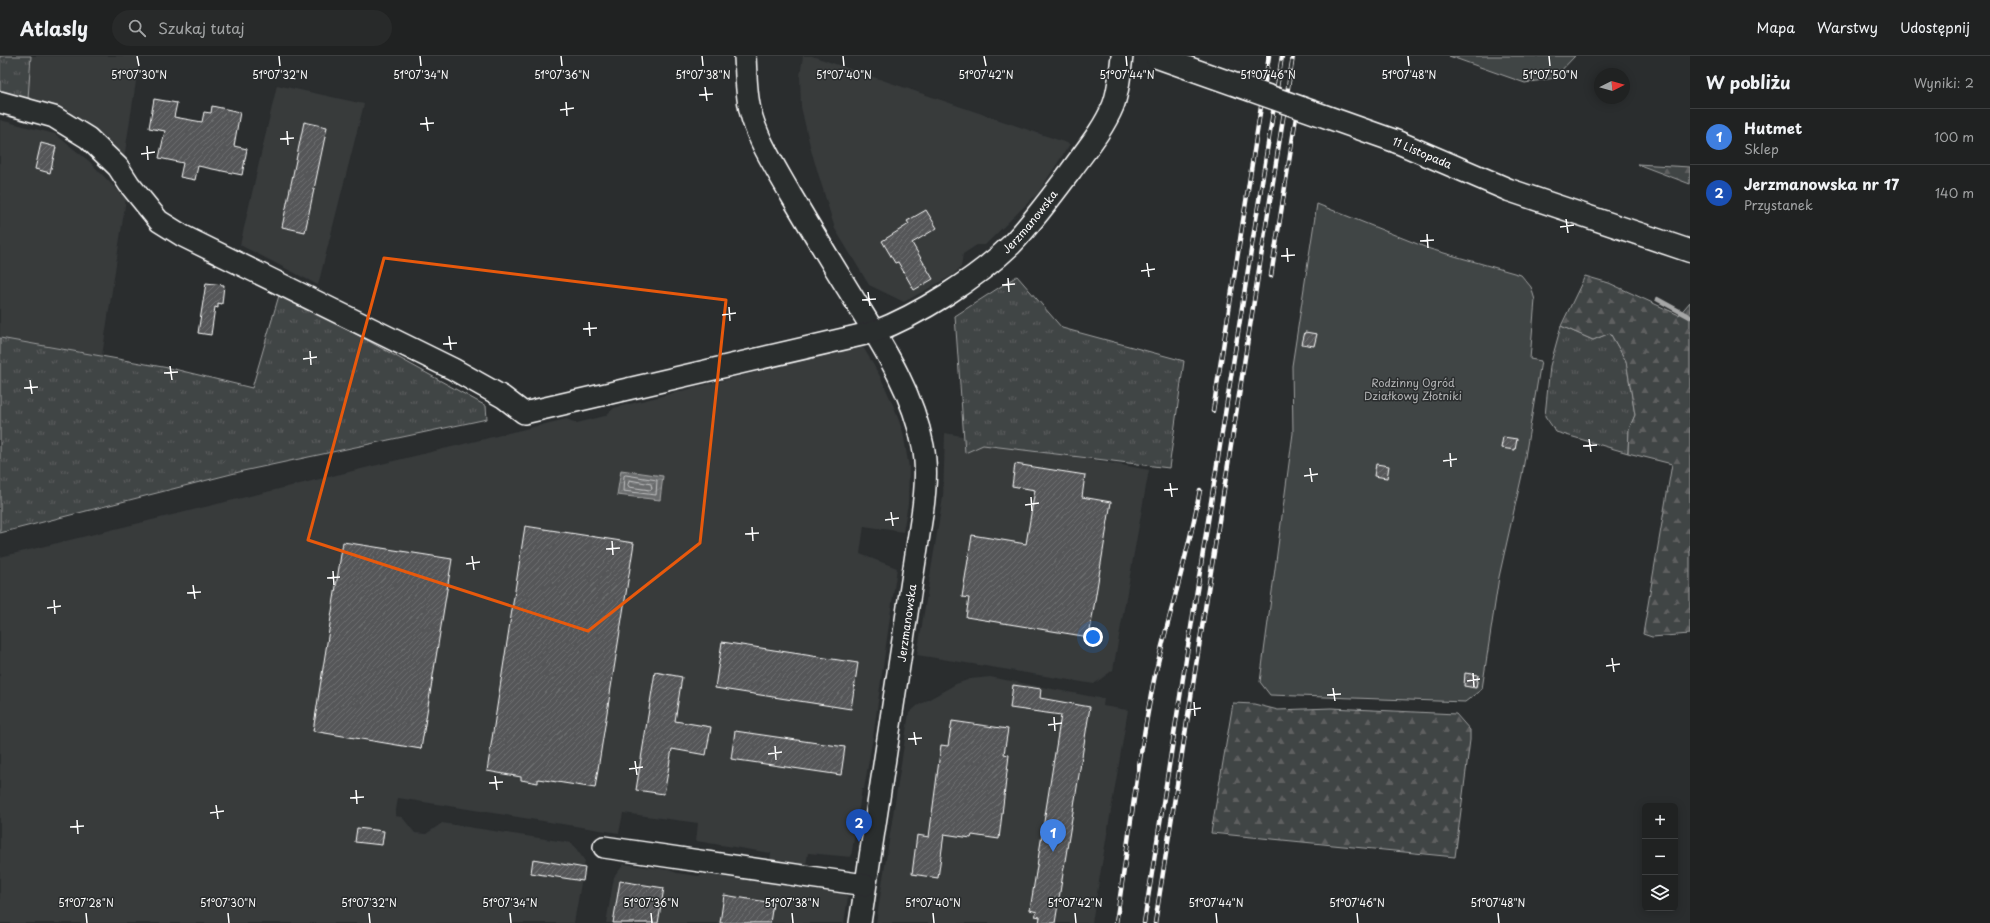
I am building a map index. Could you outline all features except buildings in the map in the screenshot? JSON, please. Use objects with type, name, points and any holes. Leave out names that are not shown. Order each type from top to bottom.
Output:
[{"type":"main road","name":"11 Listopada","points":[[1154,56],[1395,141],[1509,190],[1690,251]]},
{"type":"street","name":"Jerzmanowska","points":[[745,56],[747,92],[750,111],[759,135],[778,173],[902,380],[914,411],[924,447],[925,495],[900,670],[860,923]]},
{"type":"street","name":"Jerzmanowska","points":[[874,332],[889,327],[942,297],[982,270],[1011,244],[1027,227],[1106,121],[1114,105],[1122,56]]},
{"type":"street","points":[[0,102],[54,117],[88,138],[118,167],[129,184],[159,221],[183,236],[453,369],[503,397],[524,413],[874,332]]},
{"type":"street","points":[[604,848],[866,885]]},
{"type":"highlighted area","points":[[384,258],[726,300],[700,543],[588,631],[308,540]]},
{"type":"shaded area","points":[[0,56],[140,56],[124,159],[28,99]]},
{"type":"shaded area","points":[[803,56],[812,56],[1070,144],[1038,193],[985,245],[977,245],[963,254],[961,267],[953,275],[904,302],[869,285],[835,229],[811,150],[801,107],[800,76]]},
{"type":"shaded area","points":[[277,85],[364,104],[318,285],[240,245]]},
{"type":"shaded area","points":[[0,120],[55,134],[89,161],[126,199],[102,356],[0,338]]},
{"type":"shaded area","points":[[862,345],[881,378],[894,407],[903,432],[909,468],[908,504],[903,532],[864,526],[860,554],[897,568],[873,737],[864,789],[862,789],[851,857],[808,853],[806,865],[770,860],[771,853],[696,841],[698,823],[623,813],[619,833],[398,798],[395,816],[402,817],[415,833],[426,834],[442,823],[572,843],[585,861],[574,923],[0,923],[0,557],[566,419],[577,423],[605,416],[614,408]]},
{"type":"shaded area","points":[[945,433],[1149,470],[1113,670],[1094,684],[917,655],[943,497]]},
{"type":"shaded area","points":[[990,677],[1104,699],[1103,706],[1128,710],[1092,923],[876,923],[909,713],[917,706],[956,684],[970,679]]},
{"type":"shaded area","points":[[624,864],[669,870],[677,873],[698,876],[709,873],[842,892],[848,897],[844,923],[606,923],[614,877]]},
{"type":"green space","points":[[0,56],[31,56],[28,99],[0,94]]},
{"type":"green space","points":[[1449,56],[1575,56],[1554,78],[1525,83]]},
{"type":"green space","points":[[1637,164],[1690,167],[1690,184]]},
{"type":"green space","name":"Rodzinny Ogród Działkowy Złotniki","points":[[1317,204],[1430,249],[1521,275],[1531,287],[1535,300],[1530,359],[1541,361],[1522,475],[1499,577],[1482,689],[1465,702],[1270,695],[1260,682],[1293,433],[1292,366]]},
{"type":"green space","points":[[1017,276],[1062,328],[1184,361],[1169,468],[983,445],[965,453],[955,316]]},
{"type":"green space","points":[[1585,276],[1609,283],[1679,315],[1690,302],[1690,634],[1652,637],[1643,634],[1672,464],[1628,453],[1629,429],[1635,415],[1626,361],[1610,333],[1593,340],[1561,326]]},
{"type":"green space","points":[[280,292],[486,406],[487,419],[243,471],[0,533],[0,338],[174,369],[252,388]]},
{"type":"green space","points":[[1561,326],[1593,340],[1610,333],[1626,361],[1635,415],[1629,429],[1628,453],[1556,432],[1545,416],[1550,366]]},
{"type":"green space","points":[[1233,703],[1254,704],[1278,710],[1331,708],[1456,714],[1470,730],[1470,740],[1455,857],[1211,833]]},
{"type":"water","points":[[621,470],[663,476],[660,500],[617,495]]},
{"type":"waterway","points":[[1657,299],[1690,317]]},
{"type":"railway","points":[[1213,411],[1269,56]]},
{"type":"railway","points":[[1144,923],[1282,56]]},
{"type":"railway","points":[[1155,923],[1293,56]]},
{"type":"railway","points":[[1271,276],[1296,117]]},
{"type":"railway","points":[[1116,923],[1139,767],[1155,675],[1190,537],[1200,490]]},
{"type":"place","name":"Jerzmanowska nr 17","points":[[859,842]]},
{"type":"place","name":"Hutmet","points":[[1053,852]]}]
